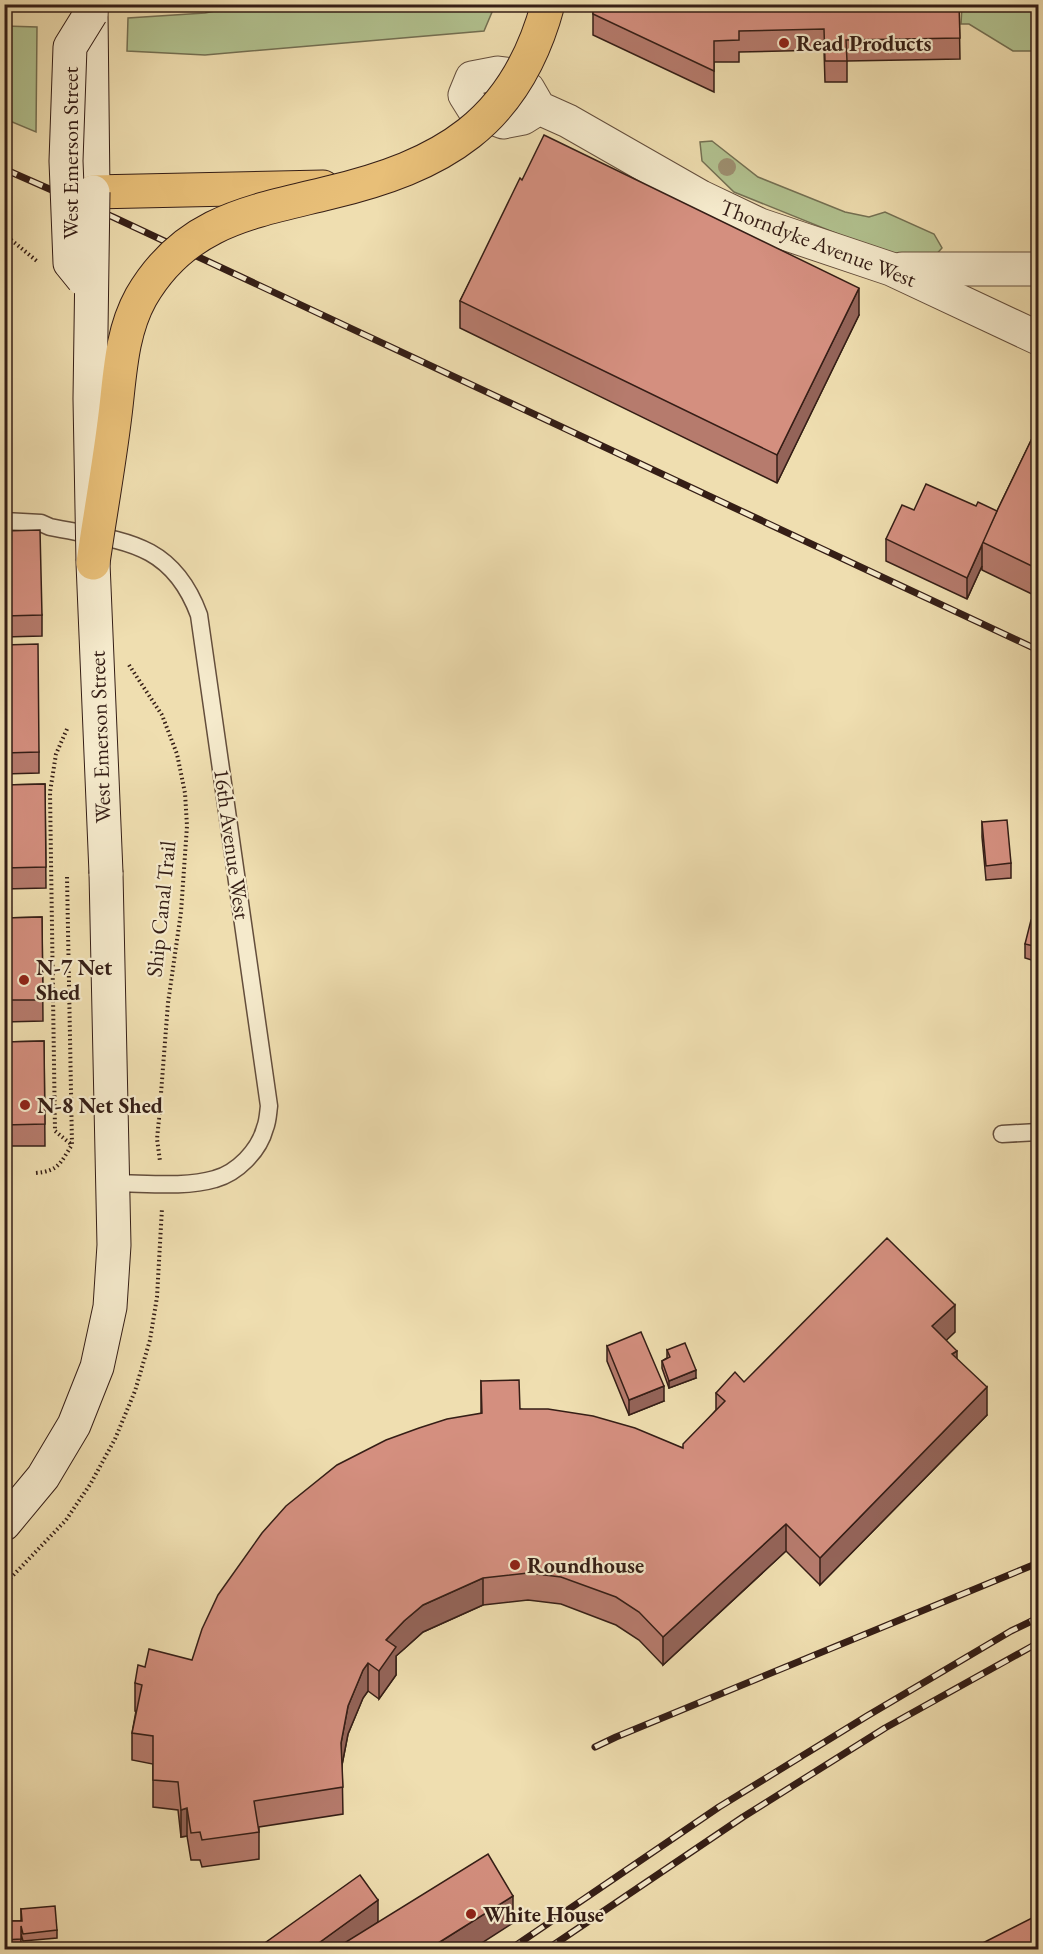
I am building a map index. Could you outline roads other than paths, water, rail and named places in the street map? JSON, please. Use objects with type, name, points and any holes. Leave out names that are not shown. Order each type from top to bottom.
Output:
[{"type":"main road","points":[[93,563],[124,342],[141,298],[153,278],[187,244],[206,230],[227,220],[250,212],[358,186],[407,170],[453,146],[491,113],[522,71],[537,41],[548,4]]},
{"type":"main road","name":"West Emerson Street","points":[[4,1524],[43,1477],[74,1425],[97,1367],[110,1307],[114,1245],[105,873],[93,563],[90,399],[93,192],[90,7]]},
{"type":"main road","name":"West Emerson Street","points":[[90,7],[70,47],[66,161],[70,263],[92,290]]},
{"type":"main road","name":"Thorndyke Avenue West","points":[[538,108],[568,121],[701,197],[760,225],[891,269],[1038,338]]},
{"type":"main road","points":[[93,192],[358,186]]},
{"type":"main road","points":[[891,269],[1038,269]]},
{"type":"lane","name":"16th Avenue West","points":[[4,521],[41,523],[50,527],[129,543],[148,550],[160,558],[182,580],[191,594],[199,615],[269,1106],[265,1129],[257,1148],[241,1165],[216,1179],[196,1183],[113,1183]]},
{"type":"lane","points":[[1002,1134],[1038,1132]]},
{"type":"railway","points":[[4,169],[113,217],[1038,650]]},
{"type":"railway","points":[[595,1747],[1038,1563]]},
{"type":"railway","points":[[509,1950],[719,1807],[867,1716],[1011,1631],[1038,1618]]},
{"type":"railway","points":[[546,1950],[743,1817],[885,1728],[1038,1643]]},
{"type":"place","name":"Read Products","points":[[784,43]]},
{"type":"place","name":"N-7 Net Shed","points":[[24,980]]},
{"type":"place","name":"N-8 Net Shed","points":[[25,1105]]},
{"type":"place","name":"Roundhouse","points":[[515,1565]]},
{"type":"place","name":"White House","points":[[471,1914]]}]
